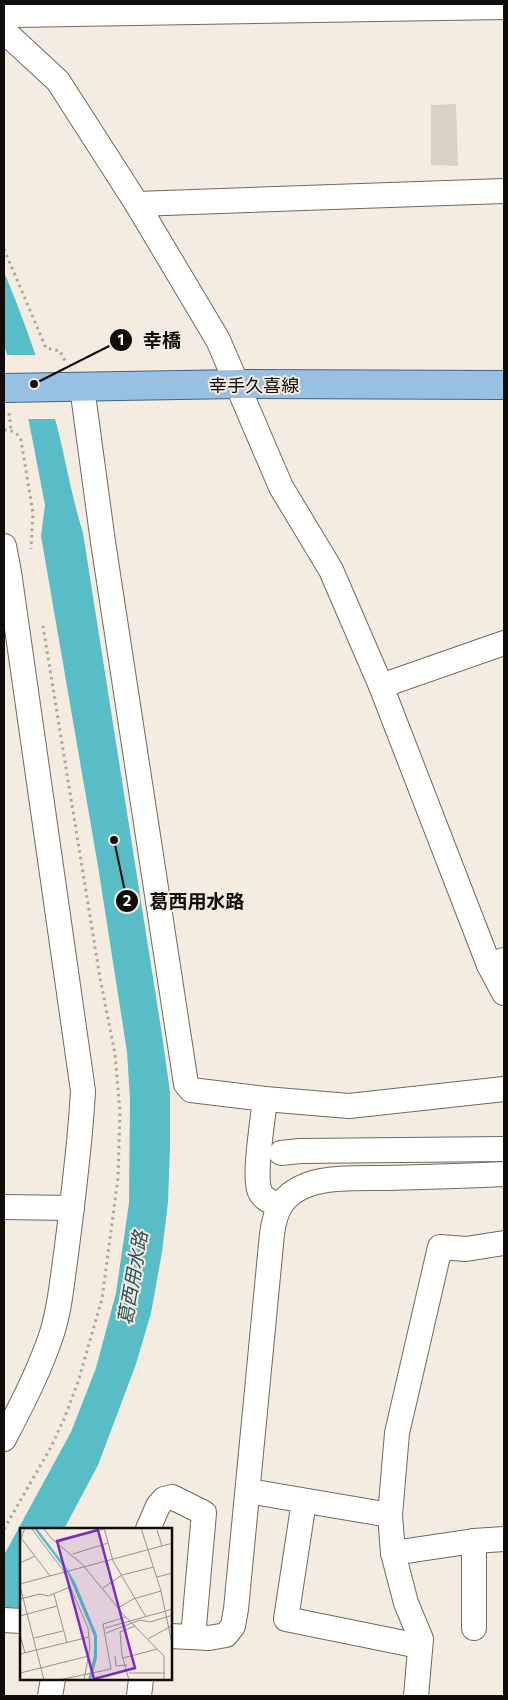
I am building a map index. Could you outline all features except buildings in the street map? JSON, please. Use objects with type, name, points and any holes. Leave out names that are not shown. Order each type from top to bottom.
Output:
[{"type":"main road","name":"幸手久喜線","points":[[7,401],[73,388],[238,384],[504,385]]},
{"type":"street","points":[[9,20],[265,7],[504,7]]},
{"type":"street","points":[[9,20],[58,81],[136,204],[218,340],[282,487],[331,570],[497,962],[504,993]]},
{"type":"street","points":[[136,204],[504,191]]},
{"type":"street","points":[[73,388],[103,542],[186,1084],[191,1090],[349,1106],[504,1089]]},
{"type":"street","points":[[4,546],[6,572],[83,1091],[72,1208],[58,1308],[52,1335],[34,1377],[7,1427]]},
{"type":"street","points":[[381,686],[504,644]]},
{"type":"street","points":[[265,1099],[258,1171],[259,1189],[263,1196],[279,1206]]},
{"type":"street","points":[[281,1153],[300,1151],[504,1148]]},
{"type":"street","points":[[148,1528],[158,1506],[164,1498],[172,1498],[204,1513],[182,1637],[209,1638],[226,1635],[233,1626],[236,1609],[274,1217],[279,1206],[289,1195],[307,1185],[340,1179],[504,1174]]},
{"type":"street","points":[[4,1207],[72,1208]]},
{"type":"street","points":[[416,1696],[420,1639],[406,1603],[393,1553],[390,1515],[397,1433],[440,1247],[466,1249],[504,1243]]},
{"type":"street","points":[[248,1491],[390,1515]]},
{"type":"street","points":[[304,1501],[286,1618],[420,1646]]},
{"type":"street","points":[[393,1553],[474,1541],[504,1539]]},
{"type":"street","points":[[474,1541],[474,1628]]},
{"type":"street","points":[[4,1620],[20,1621]]},
{"type":"street","points":[[50,1696],[53,1680]]},
{"type":"street","points":[[139,1696],[142,1680]]},
{"type":"path","points":[[4,249],[46,348],[60,351],[66,361]]},
{"type":"path","points":[[7,401],[11,430]]},
{"type":"water","points":[[4,272],[46,387],[83,533],[162,1035],[170,1092],[170,1147],[168,1202],[162,1252],[151,1313],[136,1364],[98,1465],[65,1528],[20,1528],[20,1606],[4,1635],[4,1555],[71,1432],[96,1368],[116,1293],[129,1203],[130,1099],[127,1052],[98,866],[41,536],[45,505],[29,422],[4,345]]},
{"type":"pier","points":[[5,355],[38,355],[57,419],[25,419]]},
{"type":"place","name":"幸橋","points":[[34,384]]},
{"type":"place","name":"葛西用水路","points":[[114,840]]}]
